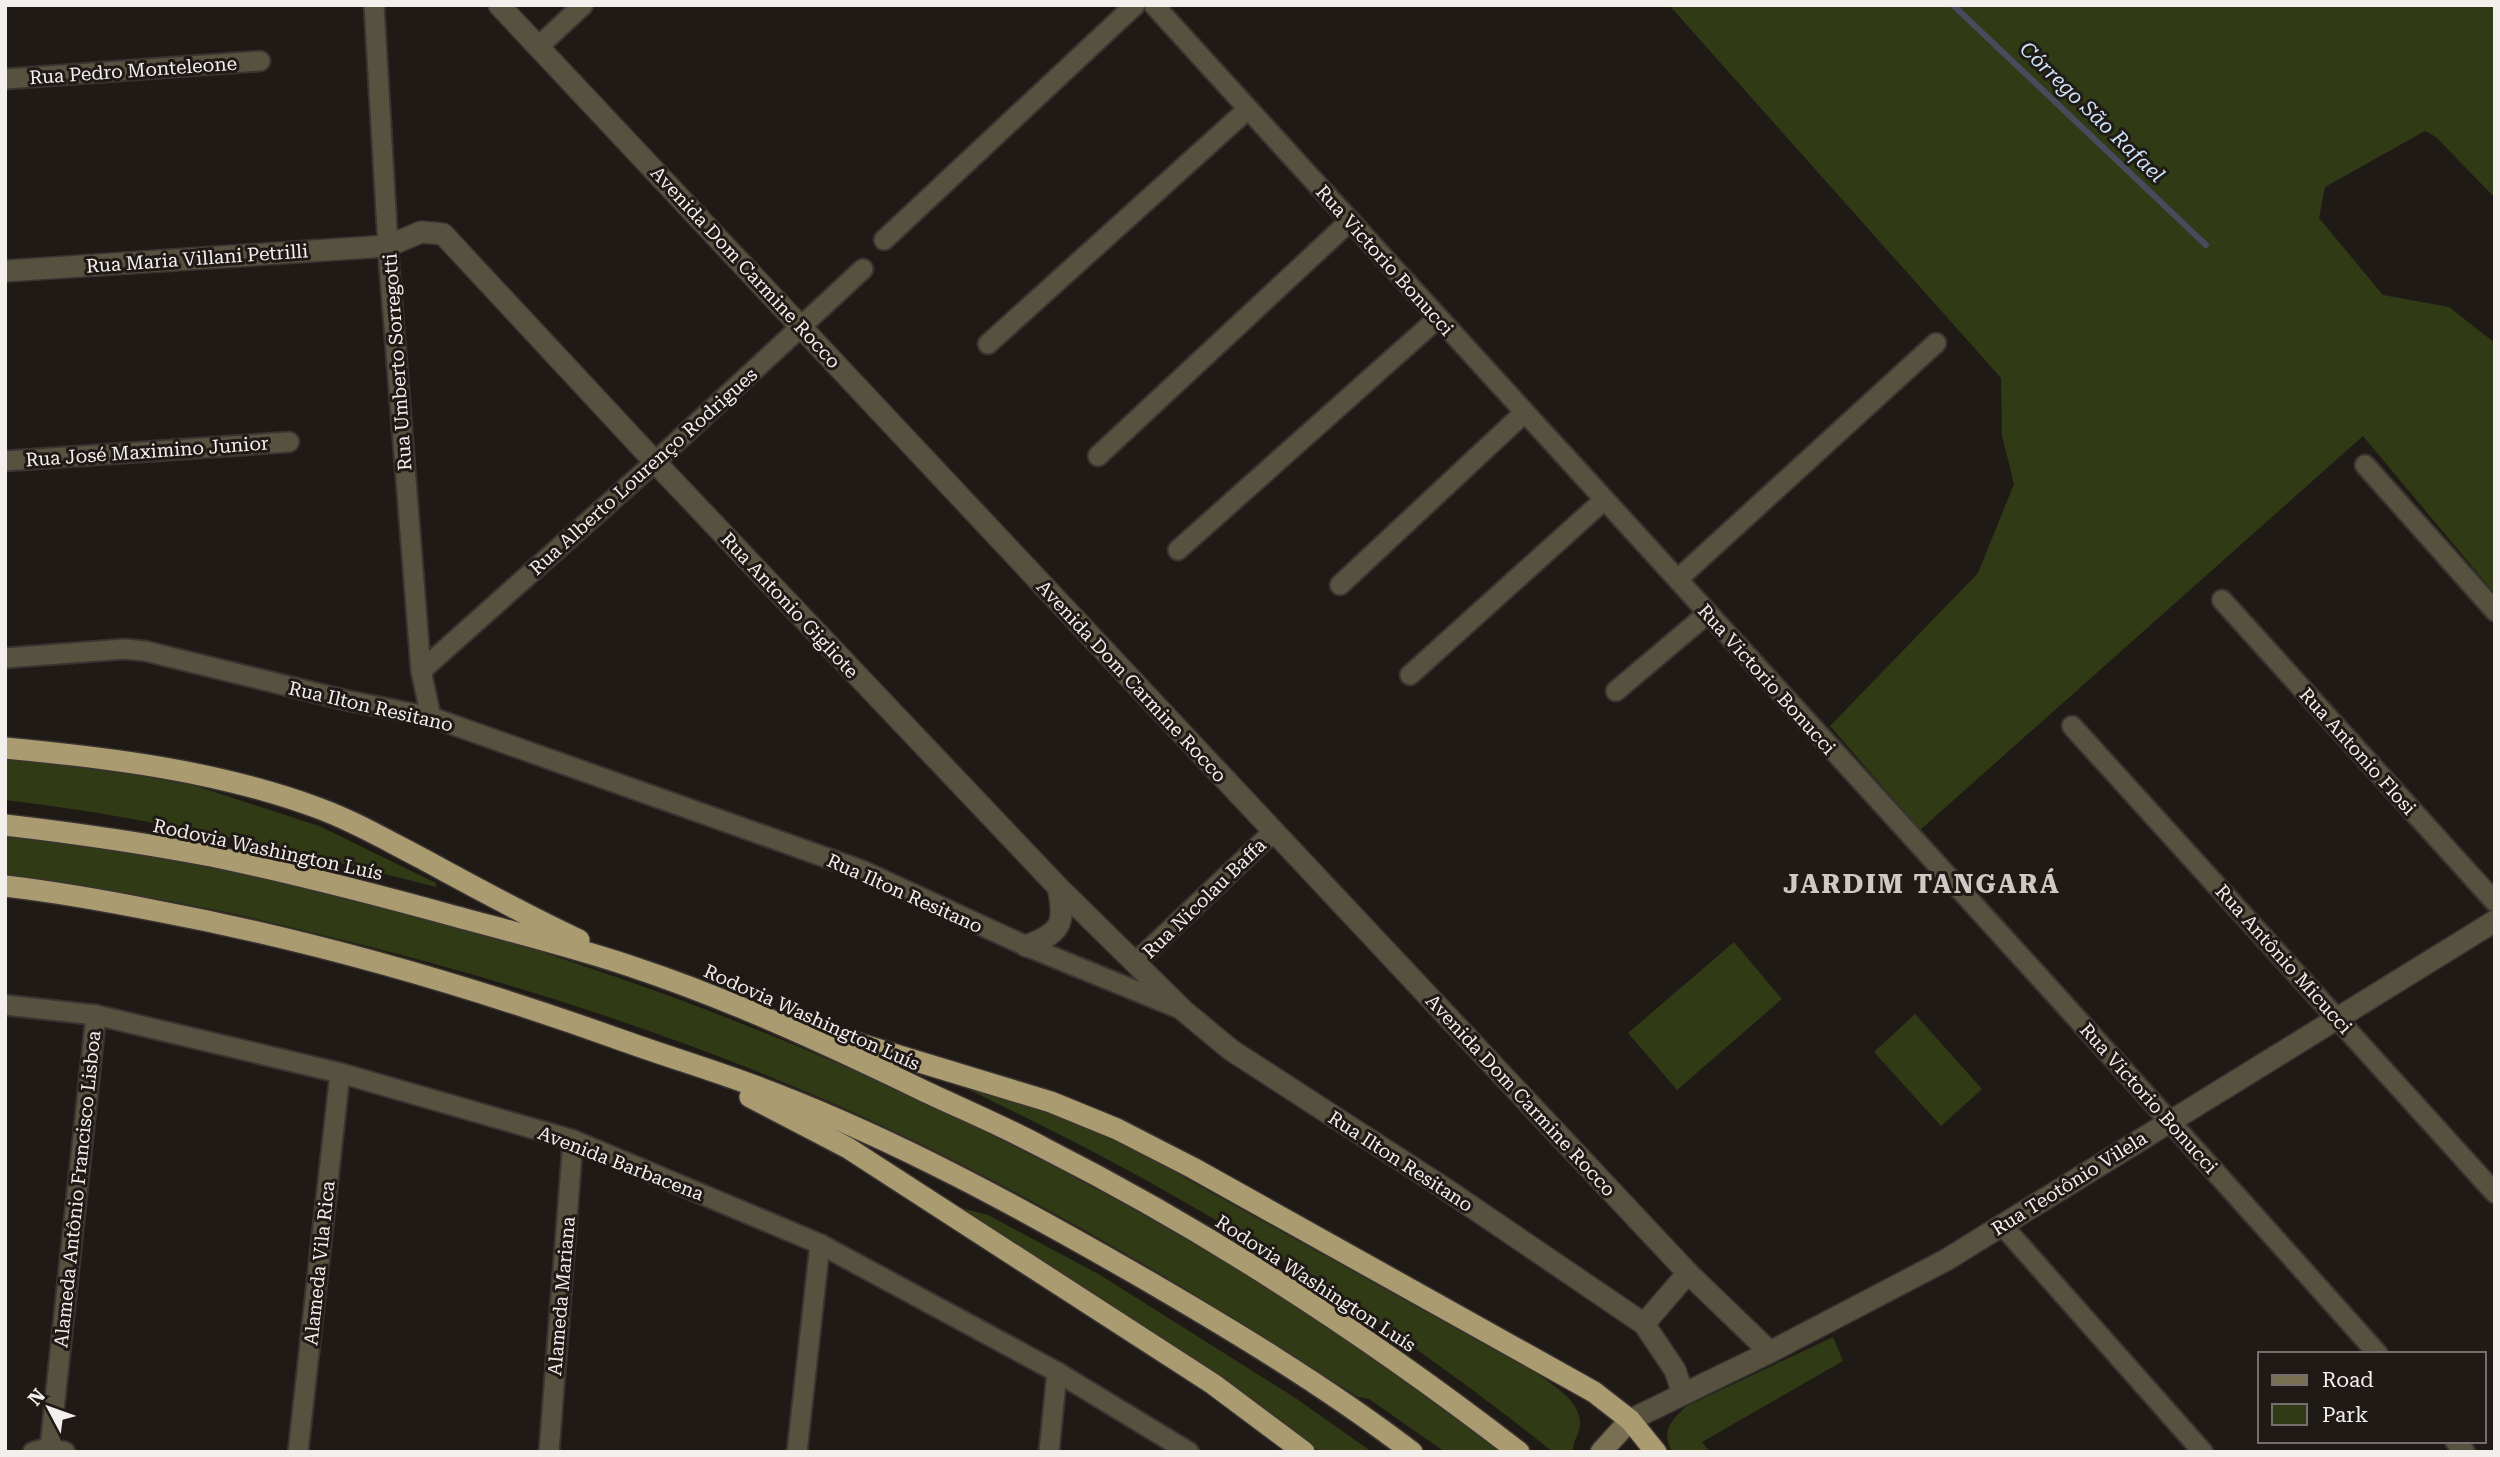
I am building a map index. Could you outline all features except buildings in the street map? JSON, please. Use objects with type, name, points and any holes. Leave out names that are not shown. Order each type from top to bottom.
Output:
[{"type":"highway","points":[[5,748],[109,757],[241,785],[317,808],[359,825],[631,966]]},
{"type":"highway","name":"Rodovia Washington Luís","points":[[5,825],[117,839],[274,870],[631,966],[748,1011],[834,1048],[1041,1146],[1118,1187],[1294,1293],[1458,1405],[1519,1452]]},
{"type":"highway","points":[[5,886],[138,907],[330,948],[522,1004],[776,1093],[876,1137],[1081,1242],[1212,1318],[1301,1375],[1412,1452]]},
{"type":"highway","points":[[748,1011],[872,1046],[1051,1102],[1117,1129],[1216,1181],[1594,1392],[1630,1420],[1656,1452]]},
{"type":"highway","points":[[676,1060],[848,1148],[1213,1384],[1304,1452]]},
{"type":"main road","points":[[1601,1452],[1630,1420]]},
{"type":"street","name":"Rua Umberto Sorregotti","points":[[374,5],[388,246],[421,671],[431,717]]},
{"type":"street","name":"Avenida Dom Carmine Rocco","points":[[499,5],[1689,1273],[1770,1352]]},
{"type":"street","points":[[538,47],[583,5]]},
{"type":"street","points":[[884,240],[1135,5]]},
{"type":"street","name":"Rua Victorio Bonucci","points":[[1154,5],[1437,319],[1678,579],[2170,1120],[2376,1352]]},
{"type":"street","name":"Rua Pedro Monteleone","points":[[5,79],[260,61]]},
{"type":"street","points":[[988,344],[1248,109]]},
{"type":"street","points":[[1098,456],[1350,222]]},
{"type":"street","name":"Rua Antonio Gigliote","points":[[388,246],[421,232],[443,234],[1058,887],[1184,1011]]},
{"type":"street","name":"Rua Maria Villani Petrilli","points":[[5,271],[388,246]]},
{"type":"street","name":"Rua Alberto Lourenço Rodrigues","points":[[421,671],[655,462],[863,269]]},
{"type":"street","points":[[1178,550],[1437,319]]},
{"type":"street","points":[[1678,579],[1936,344]]},
{"type":"street","points":[[1340,585],[1524,413]]},
{"type":"street","name":"Rua José Maximino Junior","points":[[5,461],[289,442]]},
{"type":"street","points":[[2365,465],[2495,611]]},
{"type":"street","points":[[1410,675],[1604,500]]},
{"type":"street","name":"Rua Antonio Flosi","points":[[2222,600],[2495,902]]},
{"type":"street","points":[[1616,691],[1707,614]]},
{"type":"street","name":"Rua Ilton Resitano","points":[[5,658],[125,649],[145,651],[345,700],[431,717],[861,870],[1026,946],[1184,1011],[1231,1050],[1444,1188],[1644,1324],[1675,1370],[1683,1394]]},
{"type":"street","name":"Rua Antônio Micucci","points":[[2072,726],[2495,1193]]},
{"type":"street","name":"Rua Nicolau Baffa","points":[[1135,963],[1273,832]]},
{"type":"street","points":[[1026,946],[1046,939],[1055,933],[1061,923],[1062,906],[1058,887]]},
{"type":"street","name":"Rua Teotônio Vilela","points":[[1630,1420],[1770,1352],[1946,1260],[2170,1120],[2339,1020],[2495,921]]},
{"type":"street","name":"Avenida Barbacena","points":[[5,1005],[96,1015],[340,1073],[573,1140],[820,1244],[1057,1372],[1189,1452]]},
{"type":"street","name":"Alameda Antônio Francisco Lisboa","points":[[49,1450],[96,1015]]},
{"type":"street","name":"Alameda Vila Rica","points":[[298,1452],[340,1073]]},
{"type":"street","name":"Alameda Mariana","points":[[549,1452],[573,1140]]},
{"type":"street","points":[[2002,1225],[2203,1452]]},
{"type":"street","points":[[797,1452],[820,1244]]},
{"type":"street","points":[[1644,1324],[1689,1273]]},
{"type":"street","points":[[1049,1452],[1057,1372]]},
{"type":"green space","points":[[1669,5],[2495,5],[2495,198],[2436,137],[2425,131],[2325,187],[2319,218],[2383,295],[2449,307],[2495,343],[2495,594],[2363,436],[1920,830],[1830,726],[1978,573],[2014,484],[2002,436],[2001,378]]},
{"type":"green space","points":[[5,759],[84,765],[196,786],[319,826],[436,883],[436,887],[222,836],[5,800]]},
{"type":"green space","points":[[5,835],[176,861],[345,897],[511,943],[674,998],[835,1062],[991,1135],[1144,1215],[1319,1321],[1500,1452],[1445,1452],[1369,1399],[1358,1397],[1232,1317],[1104,1241],[907,1137],[781,1081],[602,1015],[420,960],[202,907],[5,876]]},
{"type":"green space","points":[[1734,942],[1782,999],[1677,1090],[1628,1033]]},
{"type":"green space","points":[[1915,1014],[1982,1089],[1941,1126],[1874,1052]]},
{"type":"green space","points":[[963,1081],[1039,1105],[1133,1149],[1536,1373],[1566,1395],[1576,1409],[1580,1426],[1573,1452],[1553,1452],[1413,1347],[1266,1250],[1115,1163],[962,1086]]},
{"type":"green space","points":[[954,1206],[988,1215],[1100,1275],[1294,1397],[1372,1452],[1320,1452],[1277,1418],[1178,1351]]},
{"type":"green space","points":[[1833,1337],[1843,1361],[1702,1442],[1710,1452],[1672,1452],[1667,1432],[1685,1407]]},
{"type":"waterway","name":"Córrego São Rafael","points":[[1953,5],[2206,245]]},
{"type":"district","name":"JARDIM TANGARÁ","points":[[1922,884]]}]
